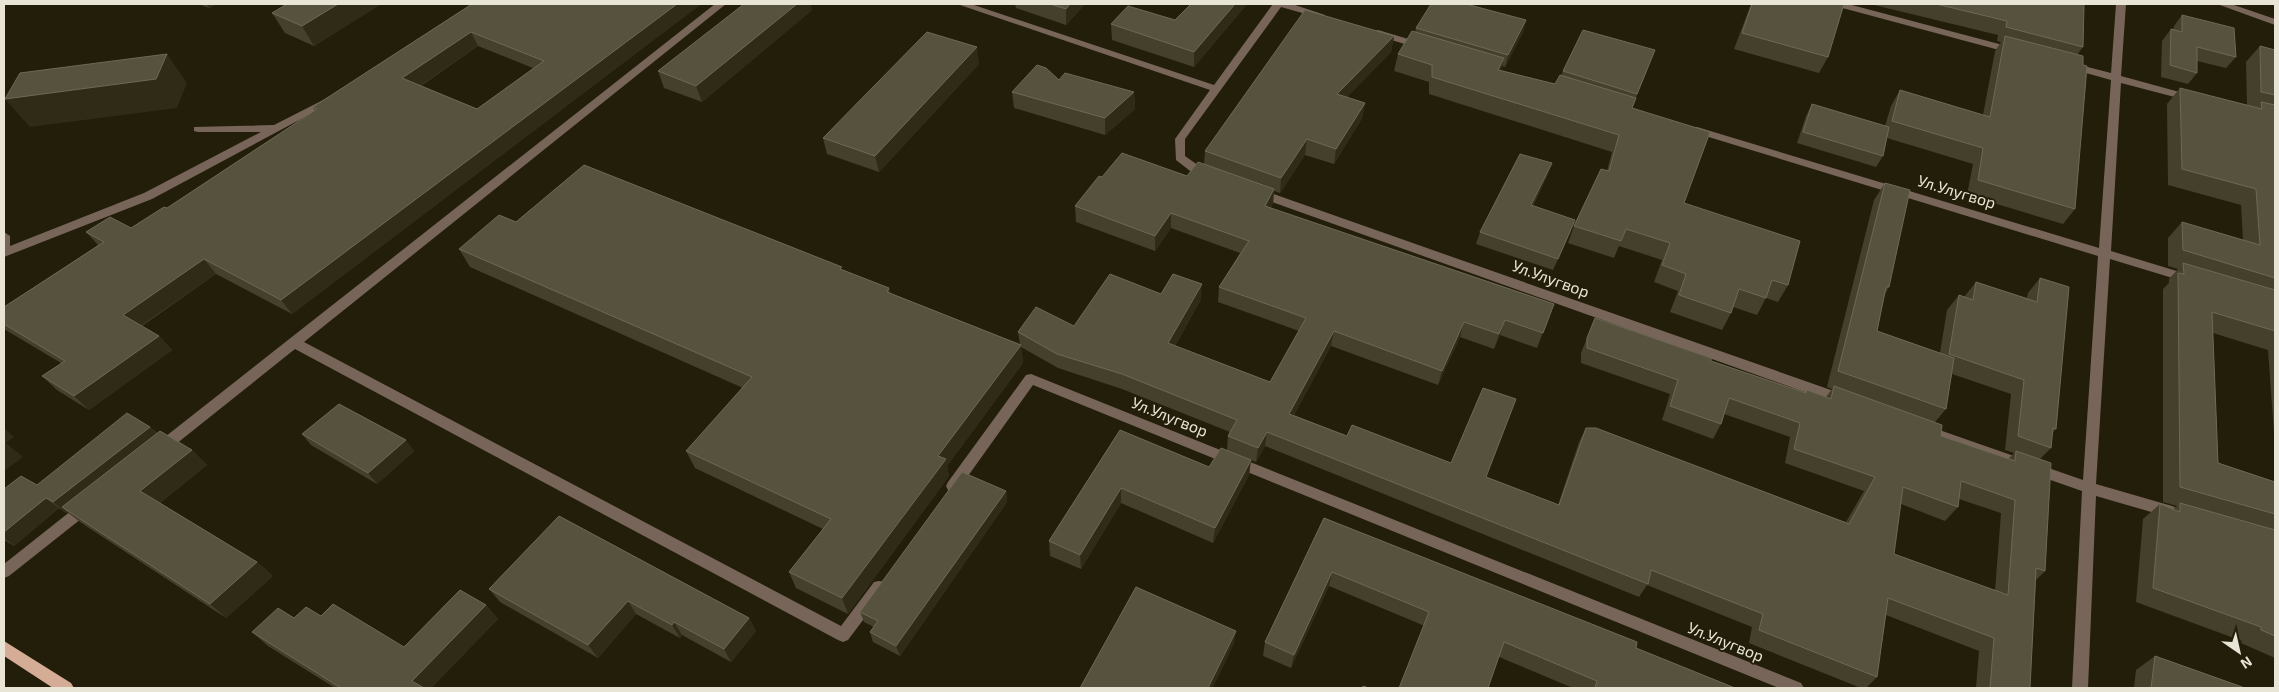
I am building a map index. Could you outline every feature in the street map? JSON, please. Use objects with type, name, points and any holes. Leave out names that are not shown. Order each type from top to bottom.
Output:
[{"type":"main road","points":[[4,648],[66,688]]},
{"type":"street","points":[[152,454],[721,4]]},
{"type":"street","points":[[962,4],[1216,89]]},
{"type":"street","points":[[987,12],[996,4]]},
{"type":"street","points":[[1217,178],[1198,171],[1180,157],[1180,139],[1278,4]]},
{"type":"street","points":[[1282,4],[1329,18]]},
{"type":"street","points":[[1838,4],[2030,55]]},
{"type":"street","points":[[2080,688],[2089,488],[2121,4]]},
{"type":"street","points":[[2222,4],[2275,22]]},
{"type":"street","points":[[1367,30],[1433,50]]},
{"type":"street","points":[[2058,62],[2200,100]]},
{"type":"street","points":[[4,236],[4,253],[148,196],[336,96]]},
{"type":"street","name":"Ул.Улугвор","points":[[1679,125],[2199,282]]},
{"type":"street","points":[[198,129],[277,128]]},
{"type":"street","name":"Ул.Улугвор","points":[[1245,188],[1855,405]]},
{"type":"street","points":[[293,342],[843,635],[884,579]]},
{"type":"street","name":"Ул.Улугвор","points":[[943,499],[1031,379],[1796,688]]},
{"type":"street","points":[[1911,425],[2089,488],[2182,515]]},
{"type":"street","points":[[4,572],[98,498]]},
{"type":"building","points":[[287,4],[338,4],[302,26],[272,13]]},
{"type":"building","points":[[472,4],[677,4],[281,300],[204,259],[123,315],[159,336],[74,396],[42,376],[65,361],[4,324],[4,307],[104,242],[86,232],[110,217],[131,228],[164,207],[167,208],[317,109],[313,107]],"holes":[[[471,32],[544,61],[477,109],[402,78]]]},
{"type":"building","points":[[744,4],[797,4],[696,86],[658,71]]},
{"type":"building","points":[[1050,4],[1070,4],[1066,9]]},
{"type":"building","points":[[1191,4],[1235,4],[1194,52],[1111,24],[1128,6],[1175,20]]},
{"type":"building","points":[[1431,4],[1466,4],[1526,20],[1508,55],[1416,28]]},
{"type":"building","points":[[1752,4],[1844,4],[1828,57],[1742,33]]},
{"type":"building","points":[[1936,4],[2084,4],[2083,47],[2006,27],[2007,21]]},
{"type":"building","points":[[1305,10],[1394,36],[1337,94],[1365,103],[1336,149],[1307,139],[1281,178],[1205,151]]},
{"type":"building","points":[[2182,15],[2234,28],[2236,57],[2197,47],[2197,73],[2170,65],[2171,29],[2182,32]]},
{"type":"building","points":[[1583,30],[1655,50],[1637,94],[1563,71]]},
{"type":"building","points":[[1412,31],[1504,58],[1498,70],[1555,84],[1560,75],[1636,98],[1632,108],[1710,132],[1684,203],[1800,241],[1788,285],[1772,280],[1766,298],[1739,289],[1731,313],[1679,295],[1686,274],[1662,265],[1670,243],[1626,229],[1621,241],[1574,226],[1601,169],[1609,171],[1619,135],[1432,77],[1432,65],[1398,54]]},
{"type":"building","points":[[927,32],[977,47],[875,156],[823,138]]},
{"type":"building","points":[[2005,36],[2083,56],[2083,65],[2087,66],[2075,209],[1978,180],[1983,148],[1892,121],[1900,90],[1990,117]]},
{"type":"building","points":[[2260,46],[2275,50],[2275,95],[2261,92]]},
{"type":"building","points":[[167,54],[156,79],[5,99],[20,73]]},
{"type":"building","points":[[1037,65],[1046,68],[1059,80],[1065,73],[1134,92],[1105,118],[1012,92]]},
{"type":"building","points":[[2180,88],[2262,109],[2261,102],[2275,105],[2275,278],[2183,250],[2182,222],[2260,245],[2256,189],[2182,169]]},
{"type":"building","points":[[1812,104],[1889,127],[1883,156],[1803,132]]},
{"type":"building","points":[[1122,153],[1187,176],[1198,162],[1274,189],[1265,206],[1554,304],[1543,333],[1505,320],[1499,334],[1464,322],[1442,371],[1334,331],[1289,414],[1347,436],[1352,425],[1451,463],[1483,388],[1516,399],[1486,477],[1559,505],[1586,428],[1596,428],[1849,524],[1875,477],[1794,449],[1800,423],[1729,398],[1721,424],[1670,406],[1678,380],[1587,348],[1587,338],[1595,318],[1711,358],[1711,361],[1806,393],[1807,390],[1831,399],[1834,386],[1942,425],[1941,436],[2015,461],[2016,451],[2051,463],[2045,571],[2036,568],[2030,688],[1990,688],[1994,638],[1888,598],[1877,677],[1759,630],[1763,614],[1651,570],[1648,584],[1267,432],[1258,448],[1228,436],[1237,420],[1122,374],[1057,354],[1018,332],[1036,307],[1074,326],[1110,274],[1161,294],[1173,274],[1202,284],[1168,343],[1270,382],[1306,318],[1219,287],[1249,241],[1171,213],[1155,236],[1075,206],[1099,176],[1102,177]],"holes":[[[1961,481],[2015,500],[2008,595],[1894,554],[1903,487],[1958,507]]]},
{"type":"building","points":[[1520,154],[1552,163],[1531,205],[1575,220],[1558,259],[1480,232]]},
{"type":"building","points":[[584,165],[842,267],[840,269],[889,288],[887,292],[1021,345],[938,456],[946,459],[842,598],[789,572],[831,519],[686,451],[752,377],[459,249],[499,215],[516,222]]},
{"type":"building","points":[[1885,183],[1910,190],[1889,287],[1886,287],[1877,331],[1954,358],[1946,409],[1838,371]]},
{"type":"building","points":[[2183,263],[2275,290],[2275,331],[2212,312],[2218,463],[2275,482],[2275,514],[2180,487],[2178,273],[2184,274]]},
{"type":"building","points":[[2040,278],[2069,287],[2056,429],[2053,428],[2051,448],[2018,436],[2024,380],[1949,354],[1959,295],[1973,300],[1976,282],[2037,302]]},
{"type":"building","points":[[339,404],[406,440],[368,473],[302,434]]},
{"type":"building","points":[[127,413],[150,427],[53,502],[46,498],[4,532],[4,489],[21,476],[37,485]]},
{"type":"building","points":[[1120,430],[1209,467],[1221,448],[1251,460],[1215,528],[1121,488],[1080,555],[1049,541]]},
{"type":"building","points":[[160,431],[192,450],[140,491],[257,562],[210,604],[62,507]]},
{"type":"building","points":[[962,472],[1006,491],[896,646],[870,632],[878,621],[860,612]]},
{"type":"building","points":[[2180,503],[2275,530],[2275,636],[2261,630],[2261,627],[2153,588],[2160,504],[2180,512]]},
{"type":"building","points":[[559,516],[749,618],[724,649],[674,622],[672,625],[628,601],[588,645],[489,589]]},
{"type":"building","points":[[1324,518],[1637,642],[1636,648],[1735,688],[1595,688],[1597,681],[1504,642],[1488,688],[1399,688],[1429,612],[1332,572],[1294,655],[1265,642]]},
{"type":"building","points":[[1136,587],[1236,631],[1208,688],[1080,688]]},
{"type":"building","points":[[460,590],[486,605],[412,681],[424,688],[341,688],[252,632],[278,608],[294,618],[306,607],[321,616],[333,604],[404,647]]},
{"type":"building","points":[[2155,656],[2245,688],[2151,688]]}]
